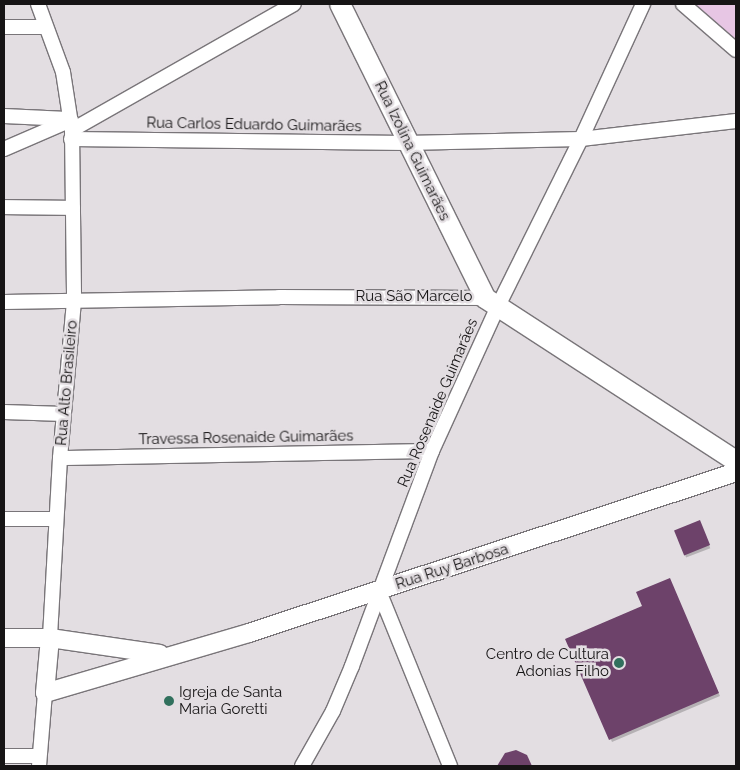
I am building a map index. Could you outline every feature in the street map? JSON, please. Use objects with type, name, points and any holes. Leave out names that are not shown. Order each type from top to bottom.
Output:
[{"type":"main road","name":"Rua Izolina Guimarães","points":[[340,4],[406,143],[491,302]]},
{"type":"main road","points":[[491,302],[736,461]]},
{"type":"street","name":"Rua Alto Brasileiro","points":[[38,4],[63,72],[71,129],[74,301],[60,458],[50,638],[39,761]]},
{"type":"street","points":[[4,149],[71,129],[294,4]]},
{"type":"street","name":"Rua Rosenaide Guimarães","points":[[302,766],[332,711],[491,302],[581,139],[643,4]]},
{"type":"street","points":[[683,4],[736,50]]},
{"type":"street","points":[[4,27],[45,27]]},
{"type":"street","name":"Rua Carlos Eduardo Guimarães","points":[[4,116],[71,129],[406,143],[581,139],[736,122]]},
{"type":"street","points":[[4,207],[73,208]]},
{"type":"street","name":"Rua São Marcelo","points":[[4,302],[279,296],[491,302]]},
{"type":"street","points":[[4,412],[64,414]]},
{"type":"street","name":"Travessa Rosenaide Guimarães","points":[[60,458],[432,451]]},
{"type":"street","name":"Rua Ruy Barbosa","points":[[45,693],[165,655],[249,633],[736,472]]},
{"type":"street","points":[[4,519],[56,520]]},
{"type":"street","points":[[379,591],[450,766]]},
{"type":"street","name":"Rua Ruy Barbosa","points":[[4,638],[50,638],[165,655]]},
{"type":"street","points":[[4,756],[39,761]]},
{"type":"shaded area","points":[[693,4],[736,4],[736,40]]},
{"type":"building","points":[[700,520],[710,545],[684,556],[674,530]]},
{"type":"building","points":[[670,578],[719,693],[609,740],[565,639],[642,606],[636,592]]},
{"type":"building","points":[[516,750],[527,755],[532,766],[497,766],[505,753]]},
{"type":"place","name":"Centro de Cultura Adonias Filho","points":[[619,663]]},
{"type":"place","name":"Igreja de Santa Maria Goretti","points":[[169,701]]}]
